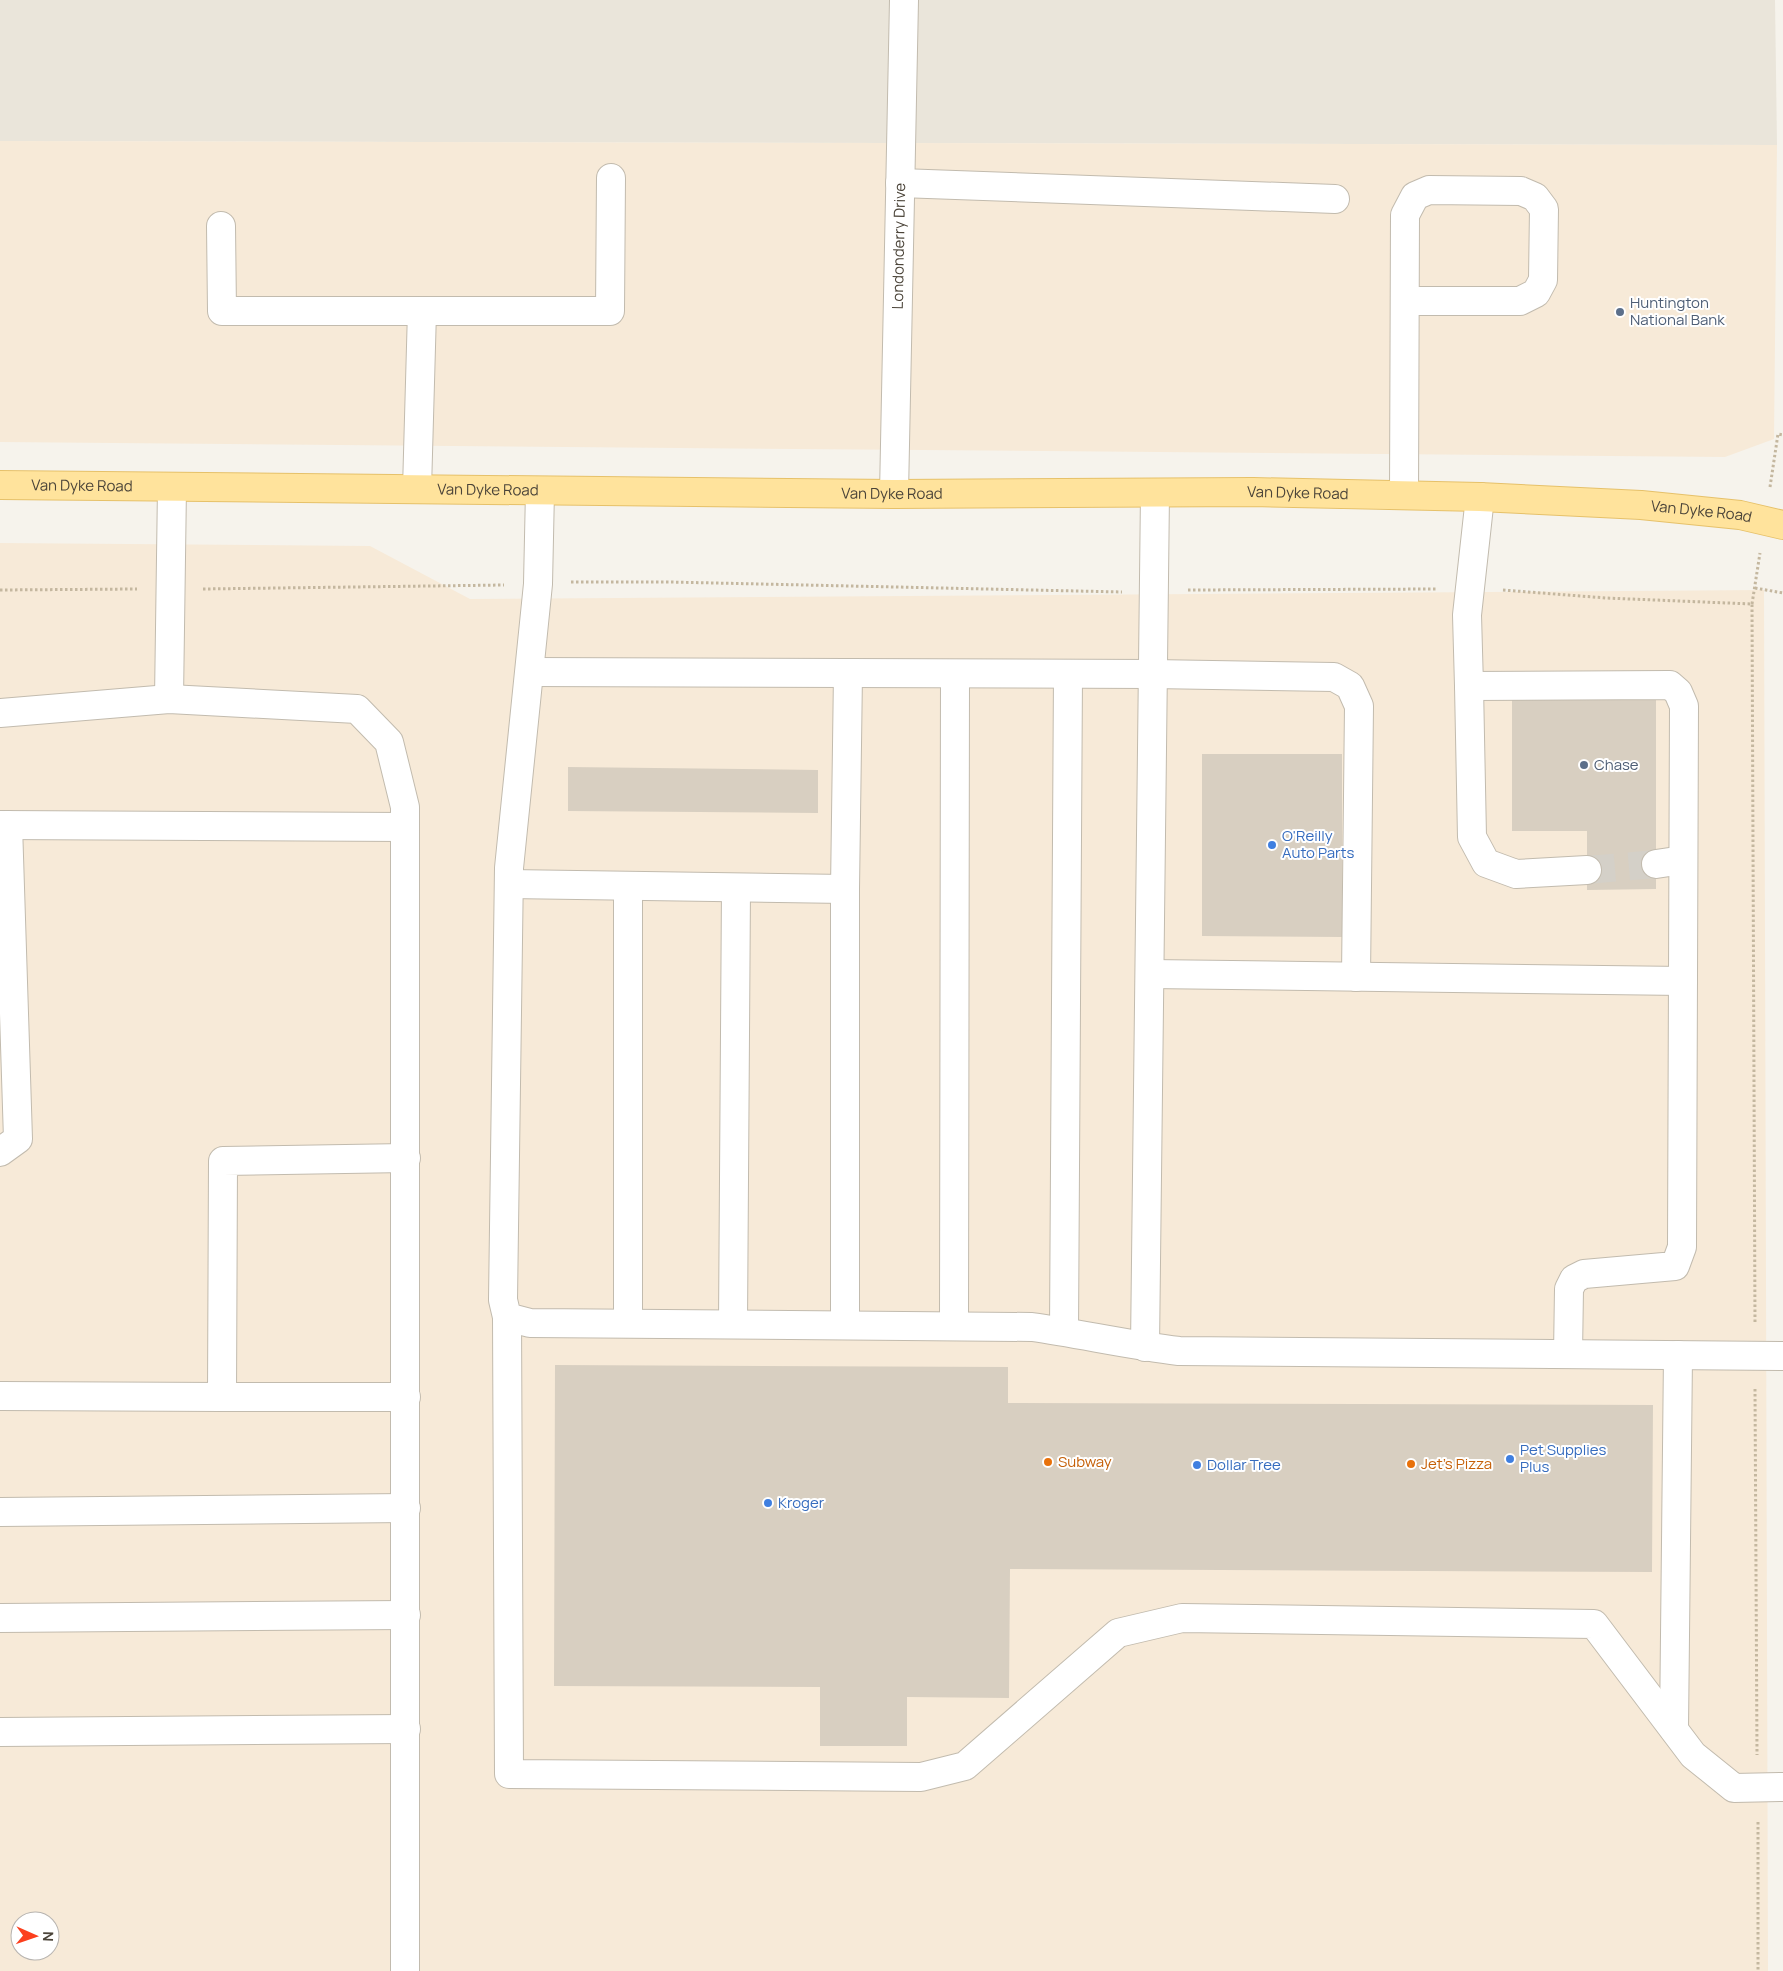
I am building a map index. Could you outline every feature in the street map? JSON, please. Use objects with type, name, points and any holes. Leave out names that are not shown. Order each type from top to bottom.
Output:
[{"type":"main road","name":"Van Dyke Road","points":[[0,485],[894,494],[1252,492],[1404,495],[1641,505],[1740,515],[1783,525]]},
{"type":"street","name":"Londonderry Drive","points":[[894,494],[904,0]]},
{"type":"street","points":[[221,226],[222,311],[610,311],[612,178]]},
{"type":"street","points":[[900,184],[1335,199]]},
{"type":"street","points":[[1404,495],[1405,215],[1415,196],[1428,190],[1522,191],[1535,197],[1544,209],[1543,280],[1536,293],[1520,300],[1406,301]]},
{"type":"street","points":[[417,489],[422,311]]},
{"type":"street","points":[[169,700],[172,487]]},
{"type":"street","points":[[540,491],[538,584],[509,868],[503,1300],[507,1317],[509,1774],[921,1777],[965,1766],[1118,1633],[1182,1618],[1594,1624],[1693,1754],[1734,1788],[1770,1787]]},
{"type":"street","points":[[1145,1347],[1155,493]]},
{"type":"street","points":[[1480,497],[1467,615],[1472,837],[1486,863],[1516,874],[1587,870]]},
{"type":"street","points":[[530,672],[1153,674],[1334,677],[1350,686],[1359,706],[1356,977]]},
{"type":"street","points":[[845,1325],[845,889],[848,673]]},
{"type":"street","points":[[954,1326],[955,674]]},
{"type":"street","points":[[1064,1331],[1068,674]]},
{"type":"street","points":[[1469,686],[1670,685],[1678,692],[1684,706],[1682,1247],[1675,1266],[1584,1274],[1574,1279],[1569,1290],[1568,1354]]},
{"type":"street","points":[[0,713],[169,700],[357,709],[389,742],[405,807],[405,1971]]},
{"type":"street","points":[[0,1152],[18,1139],[7,1044],[4,825],[405,827]]},
{"type":"street","points":[[1656,864],[1683,860]]},
{"type":"street","points":[[509,884],[845,889]]},
{"type":"street","points":[[628,886],[628,1323]]},
{"type":"street","points":[[733,1324],[736,888]]},
{"type":"street","points":[[1150,974],[1683,981]]},
{"type":"street","points":[[222,1397],[223,1161],[406,1158]]},
{"type":"street","points":[[507,1317],[530,1323],[1032,1327],[1178,1351],[1783,1356]]},
{"type":"street","points":[[1674,1729],[1678,1355]]},
{"type":"street","points":[[0,1396],[406,1397]]},
{"type":"street","points":[[0,1512],[406,1508]]},
{"type":"street","points":[[0,1618],[406,1615]]},
{"type":"street","points":[[0,1732],[406,1729]]},
{"type":"path","points":[[0,590],[669,582],[1154,591],[1496,589],[1606,598],[1752,604],[1755,1356],[1770,1787],[1758,1971]]},
{"type":"path","points":[[1755,588],[1783,593]]},
{"type":"shaded area","points":[[0,0],[1775,0],[1777,145],[0,141]]},
{"type":"shaded area","points":[[0,141],[1777,145],[1774,439],[1725,457],[0,442]]},
{"type":"shaded area","points":[[0,543],[370,546],[470,599],[1764,590],[1768,1971],[0,1971]]},
{"type":"building","name":"Chase","points":[[1512,699],[1656,699],[1656,889],[1587,890],[1587,831],[1512,831]]},
{"type":"building","name":"O'Reilly Auto Parts","points":[[1202,754],[1342,754],[1342,937],[1202,936]]},
{"type":"building","points":[[568,767],[818,770],[818,813],[568,811]]},
{"type":"building","points":[[555,1365],[1008,1367],[1008,1403],[1653,1405],[1652,1572],[1010,1569],[1009,1698],[907,1697],[907,1746],[820,1746],[820,1687],[554,1686]]},
{"type":"tunnel","points":[[1587,870],[1656,864]]},
{"type":"place","name":"Huntington National Bank","points":[[1620,312]]},
{"type":"place","name":"Chase","points":[[1584,765]]},
{"type":"place","name":"O'Reilly Auto Parts","points":[[1272,845]]},
{"type":"place","name":"Pet Supplies Plus","points":[[1510,1459]]},
{"type":"place","name":"Subway","points":[[1048,1462]]},
{"type":"place","name":"Jet's Pizza","points":[[1411,1464]]},
{"type":"place","name":"Dollar Tree","points":[[1197,1465]]},
{"type":"place","name":"Kroger","points":[[768,1503]]}]
